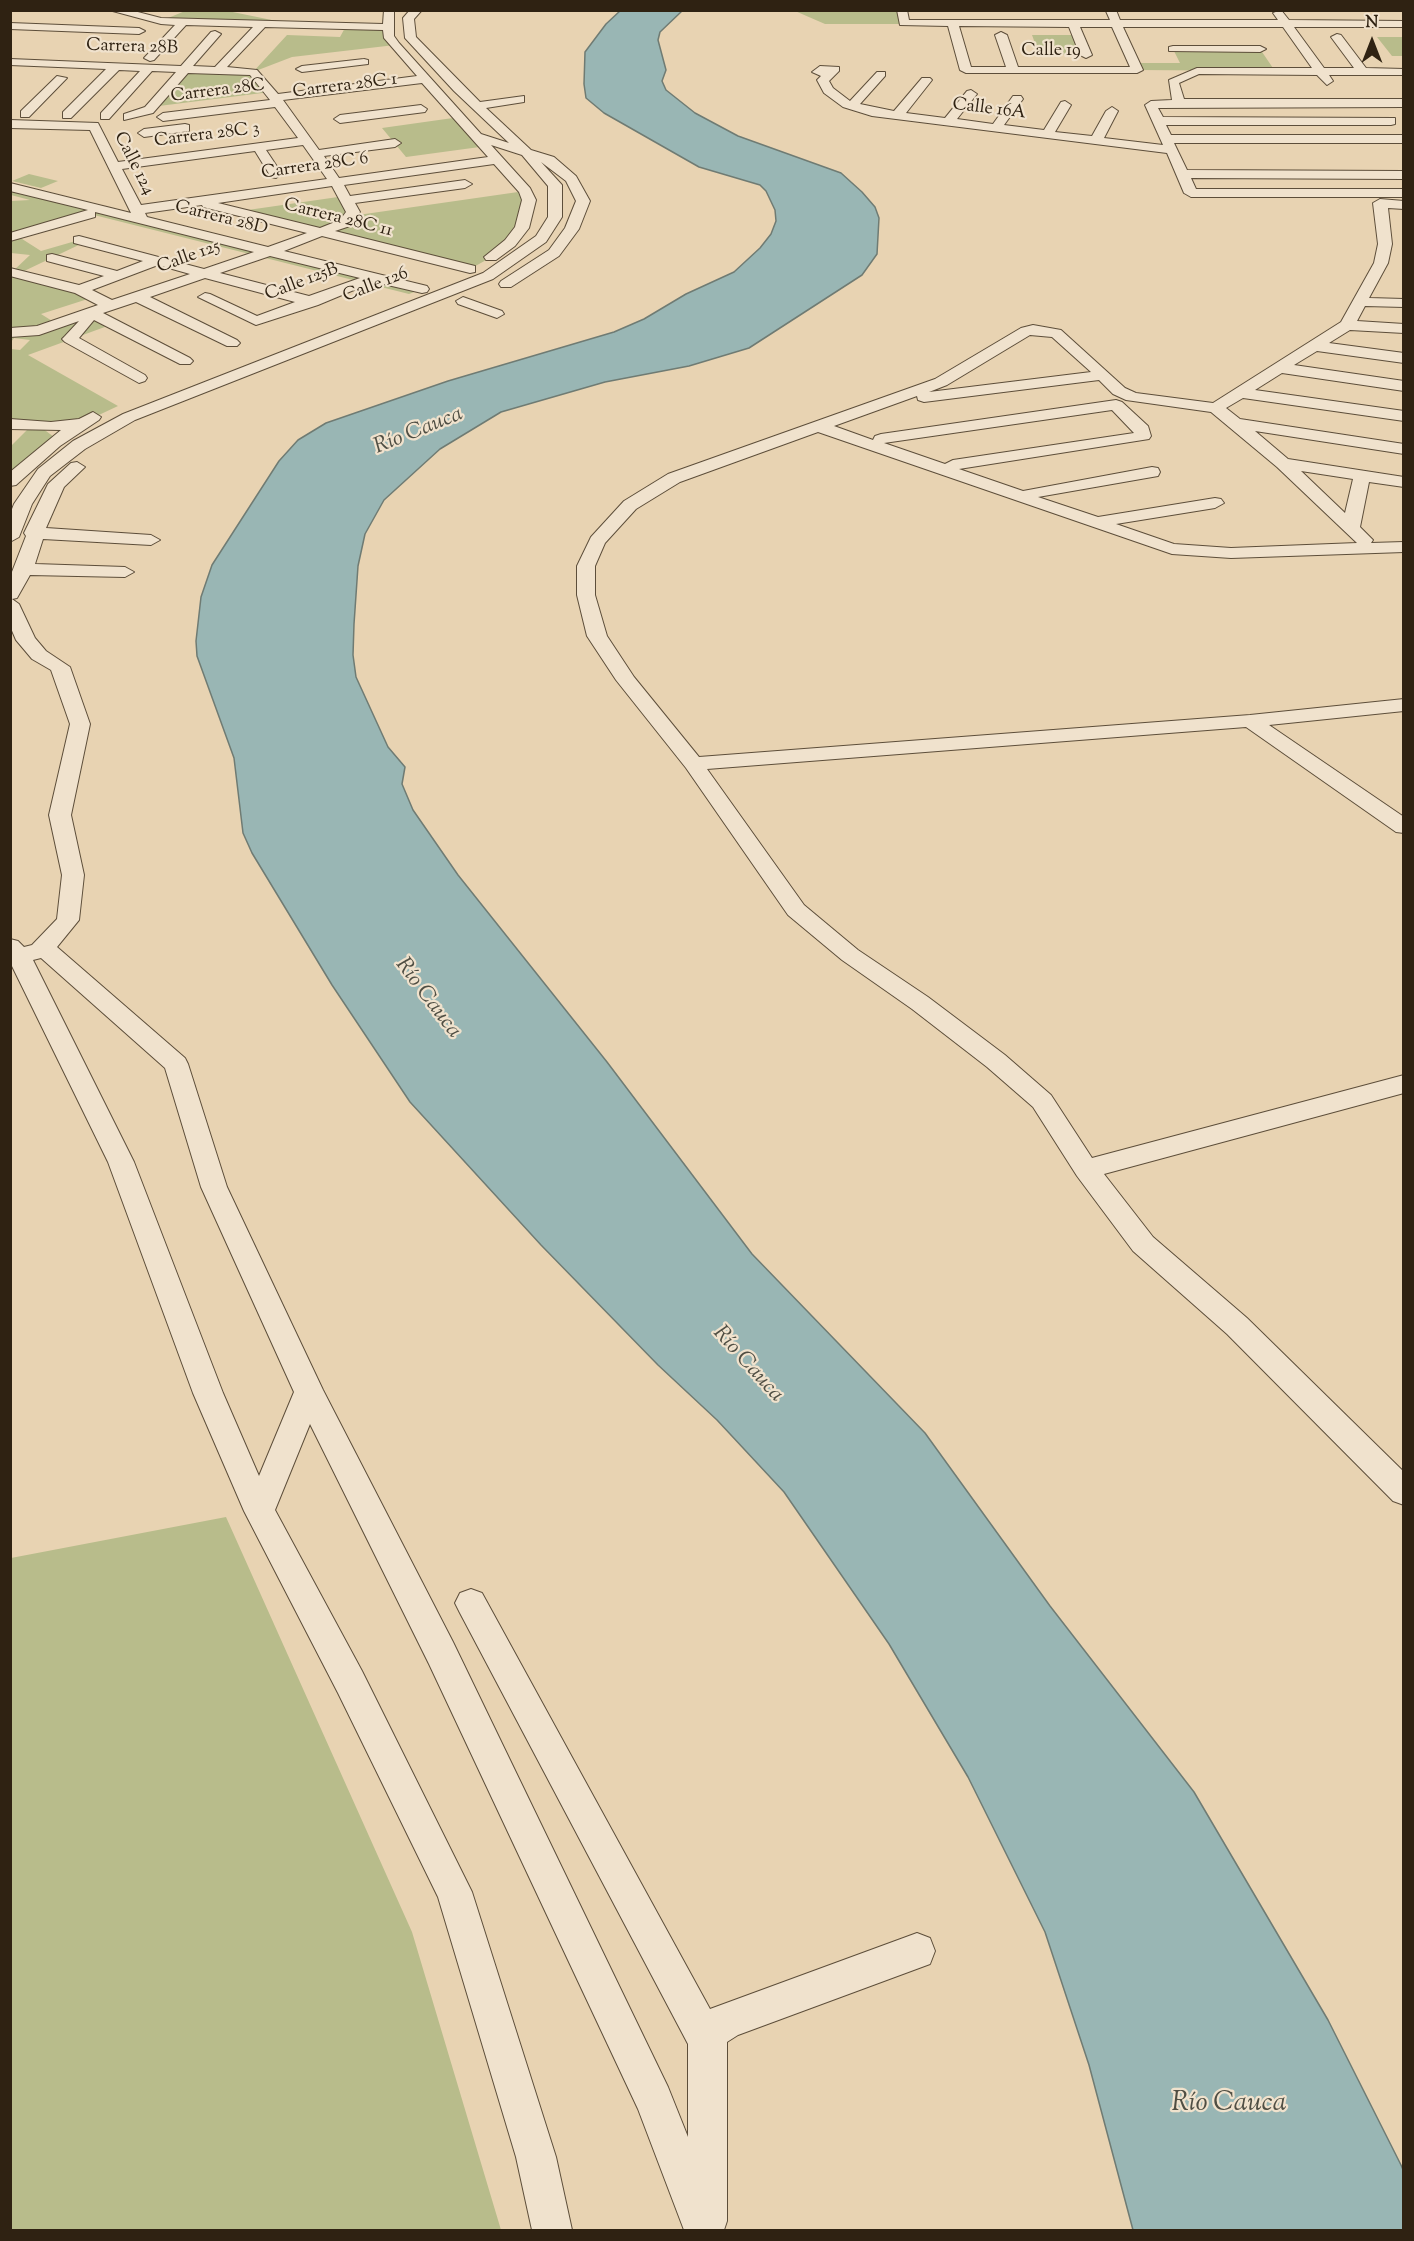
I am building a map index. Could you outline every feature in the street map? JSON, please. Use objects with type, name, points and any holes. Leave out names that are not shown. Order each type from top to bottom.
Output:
[{"type":"street","points":[[114,10],[161,21],[179,14],[262,24],[296,25],[389,16]]},
{"type":"street","points":[[223,10],[296,25]]},
{"type":"street","points":[[343,13],[389,16]]},
{"type":"street","points":[[10,594],[24,569],[33,533],[57,484],[105,445],[190,402],[388,326],[507,284],[554,253],[572,229],[584,201],[571,179],[525,151],[411,39],[411,13]]},
{"type":"street","points":[[105,116],[173,32],[179,14]]},
{"type":"street","points":[[903,17],[994,15],[1245,23],[1322,15],[1404,22]]},
{"type":"street","points":[[949,17],[1073,23],[1156,15],[1404,22]]},
{"type":"street","name":"Calle 126","points":[[10,482],[54,442],[86,421],[376,303],[412,297],[470,269],[510,243],[522,228],[529,200],[525,191],[479,137],[423,80],[388,36],[389,16]]},
{"type":"street","name":"Calle 19","points":[[949,17],[966,70],[1135,67],[1121,36]]},
{"type":"street","points":[[1114,18],[1121,36],[1251,36]]},
{"type":"street","points":[[1281,18],[1320,71],[1326,88],[1344,103],[1404,188]]},
{"type":"street","points":[[10,26],[105,29],[135,35],[149,21]]},
{"type":"street","points":[[1073,23],[1086,54]]},
{"type":"street","points":[[1245,23],[1251,36],[1275,71]]},
{"type":"street","points":[[220,68],[262,24]]},
{"type":"street","points":[[92,42],[105,29]]},
{"type":"street","points":[[173,32],[252,35]]},
{"type":"street","points":[[160,160],[132,117],[148,110],[215,34]]},
{"type":"street","points":[[972,35],[1078,35]]},
{"type":"street","points":[[1001,35],[1013,54],[1013,70]]},
{"type":"street","points":[[1166,36],[1180,62]]},
{"type":"street","points":[[1294,37],[1357,37]]},
{"type":"street","points":[[1326,37],[1351,57],[1362,71]]},
{"type":"street","points":[[1173,49],[1260,49]]},
{"type":"street","points":[[354,50],[373,73]]},
{"type":"street","points":[[1351,57],[1371,56]]},
{"type":"street","points":[[292,57],[321,92]]},
{"type":"street","name":"Carrera 28B","points":[[16,62],[117,65],[151,62],[253,72],[278,105]]},
{"type":"street","points":[[302,69],[364,62]]},
{"type":"street","points":[[67,115],[117,65]]},
{"type":"street","points":[[311,81],[415,68]]},
{"type":"street","points":[[1179,103],[1173,82],[1197,70],[1404,72]]},
{"type":"street","name":"Calle 16A","points":[[830,74],[823,83],[828,90],[852,106],[872,112],[1174,150],[1404,139]]},
{"type":"street","points":[[852,106],[881,74]]},
{"type":"street","points":[[41,77],[103,79]]},
{"type":"street","points":[[25,114],[71,78]]},
{"type":"street","points":[[423,80],[321,92],[278,105],[336,182],[342,198],[465,184]]},
{"type":"street","points":[[897,116],[927,80]]},
{"type":"street","points":[[1173,88],[1196,88]]},
{"type":"street","points":[[947,123],[971,94]]},
{"type":"street","points":[[477,106],[520,99]]},
{"type":"street","points":[[995,129],[1017,99]]},
{"type":"street","name":"Carrera 28C 1","points":[[340,119],[332,107],[388,100]]},
{"type":"street","points":[[1404,103],[1151,105],[1157,121],[1174,150],[1191,193],[1404,193]]},
{"type":"street","name":"Carrera 28C","points":[[163,117],[278,105]]},
{"type":"street","name":"Carrera 28C 1","points":[[278,105],[303,110]]},
{"type":"street","points":[[1047,135],[1065,105]]},
{"type":"street","points":[[233,109],[240,121]]},
{"type":"street","points":[[348,132],[340,119],[421,109]]},
{"type":"street","points":[[1096,141],[1112,111]]},
{"type":"street","points":[[1157,121],[1404,121]]},
{"type":"street","name":"Calle 124","points":[[10,124],[94,126],[121,179],[126,222]]},
{"type":"street","points":[[144,133],[198,126]]},
{"type":"street","name":"Carrera 28C 3","points":[[114,166],[259,148],[300,135]]},
{"type":"street","points":[[479,137],[525,151]]},
{"type":"street","points":[[314,154],[395,143]]},
{"type":"street","points":[[259,148],[261,161],[276,174]]},
{"type":"street","name":"Carrera 28C 6","points":[[126,222],[199,201],[499,159]]},
{"type":"street","points":[[451,165],[476,198]]},
{"type":"street","points":[[10,537],[23,504],[44,473],[79,445],[129,417],[412,297],[488,276],[541,239],[555,217],[555,185],[545,165]]},
{"type":"street","points":[[306,170],[325,168]]},
{"type":"street","points":[[1183,174],[1392,168]]},
{"type":"street","points":[[121,179],[141,177]]},
{"type":"street","name":"Carrera 28D","points":[[10,188],[126,222],[412,297]]},
{"type":"street","name":"Carrera 28D","points":[[10,195],[126,222],[270,251],[394,282],[412,297]]},
{"type":"street","name":"Calle 125","points":[[10,333],[39,330],[89,314],[319,233],[349,220],[352,212],[342,198]]},
{"type":"street","name":"Carrera 28C 11","points":[[199,201],[234,212],[470,269]]},
{"type":"street","points":[[1216,408],[1347,325],[1387,263],[1385,244],[1389,223],[1380,203],[1404,204]]},
{"type":"street","points":[[234,212],[278,206]]},
{"type":"street","points":[[14,237],[90,214]]},
{"type":"street","points":[[126,222],[79,240],[313,302]]},
{"type":"street","points":[[1385,244],[1404,245]]},
{"type":"street","points":[[52,258],[120,276]]},
{"type":"street","points":[[11,273],[24,260]]},
{"type":"street","points":[[80,290],[156,261]]},
{"type":"street","points":[[11,273],[80,290],[112,306]]},
{"type":"street","points":[[394,282],[447,280]]},
{"type":"street","points":[[361,282],[377,289],[376,303]]},
{"type":"street","name":"Calle 125B","points":[[195,301],[256,321],[313,302],[361,282]]},
{"type":"street","points":[[166,311],[240,284]]},
{"type":"street","points":[[138,297],[232,343]]},
{"type":"street","points":[[388,326],[412,297]]},
{"type":"street","points":[[463,301],[497,314]]},
{"type":"street","points":[[1360,302],[1404,303]]},
{"type":"street","points":[[139,378],[70,339],[87,322],[89,314],[185,361]]},
{"type":"street","points":[[1347,325],[1404,329]]},
{"type":"street","points":[[1357,534],[1283,463],[1216,408],[1132,397],[1119,391],[1071,344],[1056,333],[1026,331],[941,382],[674,478],[630,505],[597,541],[586,566],[586,595],[597,636],[626,680],[693,764],[796,910],[850,955],[930,1010],[1042,1101],[1086,1169],[1143,1244],[1237,1326],[1404,1492]]},
{"type":"street","points":[[992,353],[1071,344]]},
{"type":"street","points":[[1316,346],[1404,358]]},
{"type":"street","points":[[1281,368],[1404,386]]},
{"type":"street","points":[[892,401],[1102,375]]},
{"type":"street","points":[[1240,393],[1404,416]]},
{"type":"street","points":[[881,439],[1116,405],[1142,429],[1143,435],[954,465]]},
{"type":"street","points":[[10,424],[40,427],[86,421]]},
{"type":"street","points":[[1238,424],[1404,449]]},
{"type":"street","points":[[826,425],[881,439],[1146,536],[1198,544],[1357,534],[1404,538]]},
{"type":"street","points":[[826,425],[1172,549],[1231,553],[1404,547]]},
{"type":"street","points":[[40,427],[51,433],[54,442]]},
{"type":"street","points":[[1283,463],[1404,482]]},
{"type":"street","points":[[1030,493],[1152,472]]},
{"type":"street","points":[[1357,534],[1362,475]]},
{"type":"street","points":[[1105,520],[1215,503]]},
{"type":"street","points":[[33,533],[152,540]]},
{"type":"street","points":[[24,569],[125,572]]},
{"type":"street","points":[[10,604],[26,640],[39,655],[60,667],[80,724],[60,815],[73,875],[68,920],[57,935],[23,951]]},
{"type":"street","points":[[693,764],[1250,721],[1404,705]]},
{"type":"street","points":[[1250,721],[1404,827]]},
{"type":"street","points":[[23,951],[47,951],[177,1064],[214,1187],[309,1392],[441,1653],[654,2101],[705,2230]]},
{"type":"street","points":[[23,951],[122,1162],[208,1393],[259,1511],[350,1682],[454,1892],[536,2157],[552,2230]]},
{"type":"street","points":[[1086,1169],[1404,1084]]},
{"type":"street","points":[[259,1511],[309,1392]]},
{"type":"street","points":[[471,1603],[707,2041],[705,2230]]},
{"type":"street","points":[[707,2041],[714,2029],[726,2020],[917,1951]]},
{"type":"green space","points":[[223,10],[296,25],[161,21],[185,11]]},
{"type":"green space","points":[[795,11],[902,11],[903,19],[1403,20],[1404,24],[825,24]]},
{"type":"green space","points":[[346,26],[390,27],[395,45],[292,57],[253,72],[287,35],[340,37]]},
{"type":"green space","points":[[1032,35],[1078,35],[1086,55],[1039,54]]},
{"type":"green space","points":[[1377,37],[1403,37],[1403,56],[1392,56]]},
{"type":"green space","points":[[1173,49],[1260,49],[1275,71],[1137,70],[1134,63],[1180,63]]},
{"type":"green space","points":[[184,67],[253,72],[270,92],[151,107]]},
{"type":"green space","points":[[460,117],[487,146],[406,157],[382,128]]},
{"type":"green space","points":[[29,174],[58,181],[41,188],[12,181]]},
{"type":"green space","points":[[11,187],[422,289],[409,294],[90,214],[19,237],[41,251],[79,240],[85,242],[20,273],[94,297],[41,314],[57,324],[92,313],[113,324],[28,355],[118,406],[86,421],[42,428],[54,437],[11,481],[11,446],[30,427],[11,424],[11,349],[20,350],[30,340],[14,338],[11,342],[11,273],[30,255],[11,253],[11,201],[30,200],[11,195]]},
{"type":"green space","points":[[525,191],[522,228],[488,259],[470,269],[234,212],[345,196],[351,216]]},
{"type":"green space","points":[[226,1517],[412,1932],[501,2230],[11,2230],[11,1558]]},
{"type":"water","name":"Río Cauca","points":[[621,10],[682,11],[660,32],[658,40],[666,70],[662,81],[666,90],[695,113],[738,136],[841,173],[875,207],[879,218],[877,254],[862,275],[749,348],[689,366],[605,382],[501,412],[440,449],[384,500],[365,534],[358,566],[354,624],[353,655],[356,677],[388,747],[405,767],[402,784],[413,810],[458,875],[607,1062],[752,1254],[925,1433],[1050,1606],[1194,1792],[1328,2020],[1401,2165],[1404,2172],[1403,2230],[1133,2230],[1089,2065],[1045,1932],[968,1777],[889,1644],[784,1492],[717,1420],[658,1365],[541,1245],[410,1102],[332,985],[252,853],[243,833],[234,758],[197,656],[196,641],[201,597],[212,565],[279,461],[298,440],[326,423],[448,381],[614,332],[644,319],[686,294],[734,272],[760,248],[771,234],[776,221],[775,210],[766,191],[760,185],[699,167],[604,113],[586,98],[585,52],[606,24]]}]
